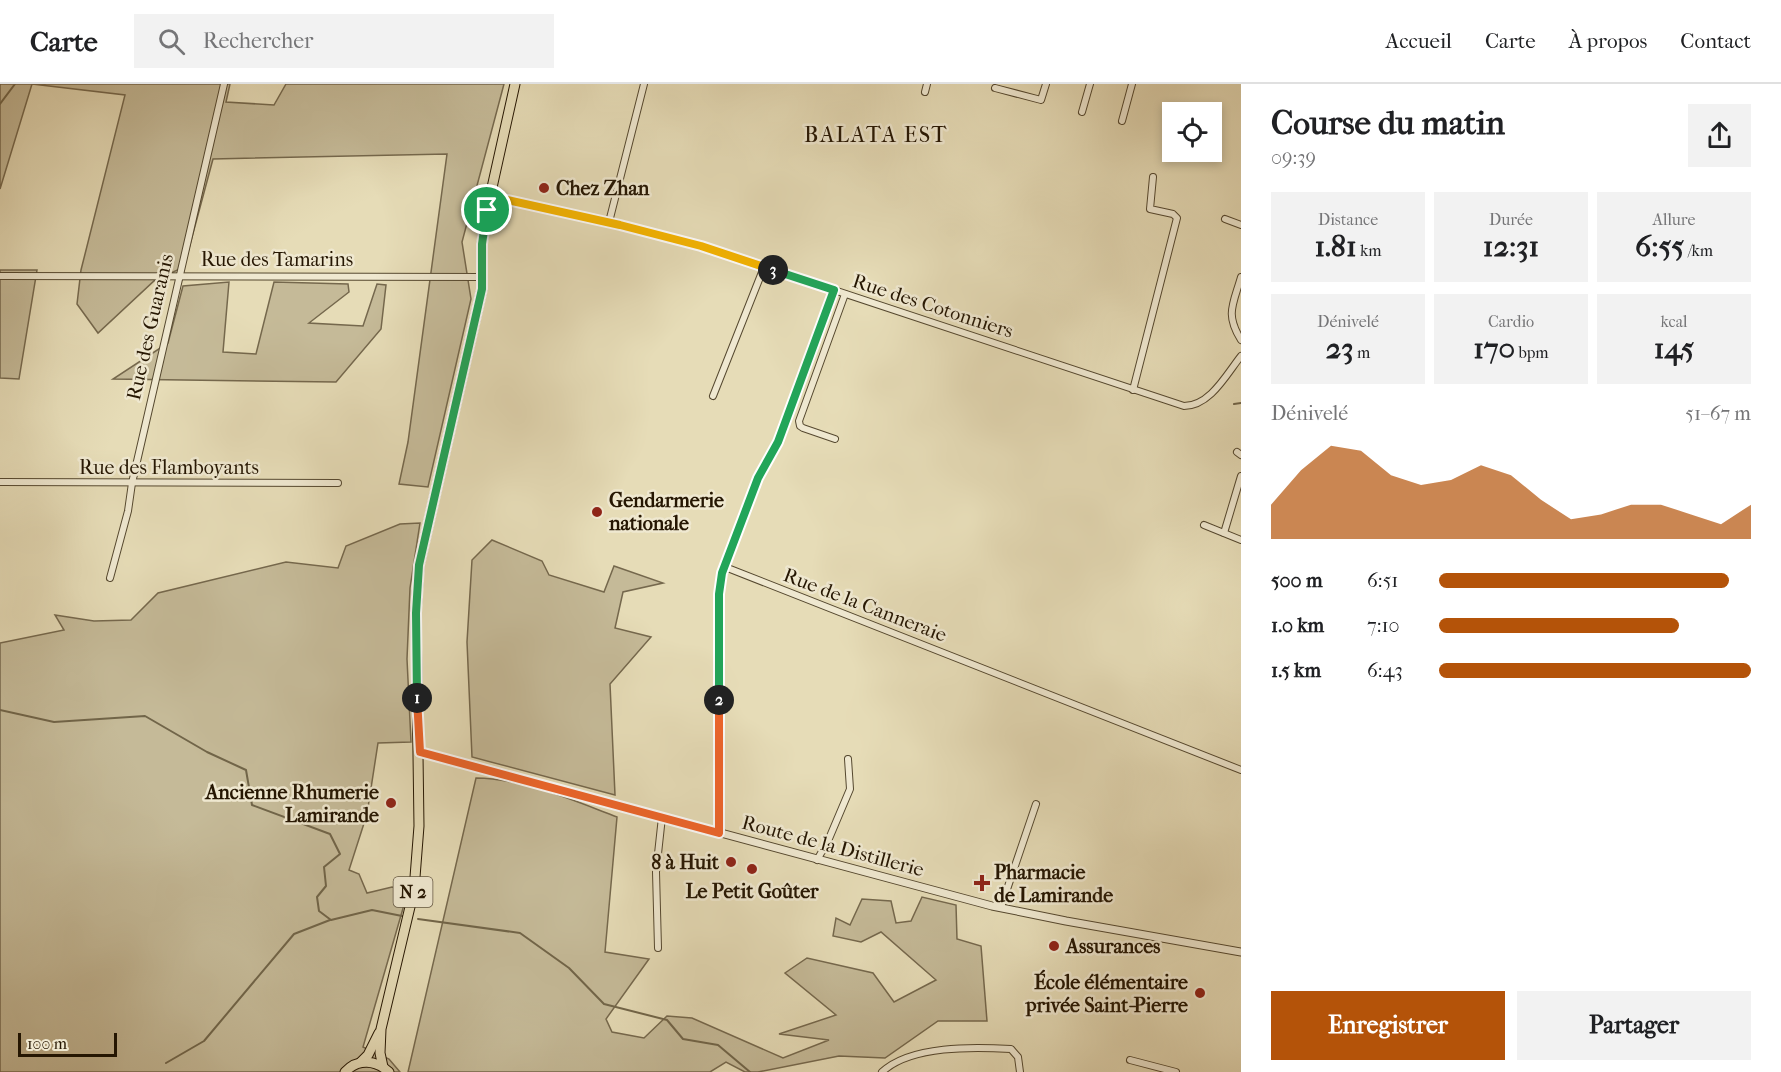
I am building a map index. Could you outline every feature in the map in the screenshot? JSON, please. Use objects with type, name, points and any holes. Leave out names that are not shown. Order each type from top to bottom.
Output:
[{"type":"main road","name":"N 2","points":[[386,1069],[380,1053],[381,1029],[414,890],[419,826],[420,752],[416,613],[419,565],[483,277],[482,244],[489,196],[516,84]]},
{"type":"main road","name":"N 2","points":[[345,1072],[368,1055],[381,1029]]},
{"type":"main road","name":"N 2","points":[[361,1062],[376,1063],[386,1069]]},
{"type":"street","name":"Rue des Guaranis","points":[[110,578],[128,511],[132,483],[224,84]]},
{"type":"street","points":[[609,222],[644,84]]},
{"type":"street","points":[[925,92],[927,84]]},
{"type":"street","points":[[995,88],[1041,100],[1046,84]]},
{"type":"street","points":[[1082,112],[1090,84]]},
{"type":"street","points":[[1122,121],[1132,84]]},
{"type":"street","points":[[1133,390],[1177,218],[1173,214],[1150,209],[1153,177]]},
{"type":"street","name":"Rue des Cotonniers","points":[[489,196],[609,222],[701,246],[1184,406],[1195,406],[1208,398],[1241,356]]},
{"type":"street","points":[[1226,219],[1241,225]]},
{"type":"street","points":[[713,396],[764,267]]},
{"type":"street","name":"Rue des Tamarins","points":[[0,276],[483,277]]},
{"type":"street","points":[[1241,278],[1231,322],[1241,340]]},
{"type":"street","points":[[719,833],[719,594],[725,567],[758,478],[778,442],[834,290]]},
{"type":"street","points":[[835,439],[803,428],[799,421],[845,294]]},
{"type":"street","points":[[1224,533],[1241,476]]},
{"type":"street","name":"Rue des Flamboyants","points":[[0,482],[338,483]]},
{"type":"street","points":[[1204,525],[1241,540]]},
{"type":"street","name":"Rue de la Canneraie","points":[[725,567],[1241,770]]},
{"type":"street","name":"Route de la Distillerie","points":[[420,752],[1001,908],[1241,952]]},
{"type":"street","points":[[817,860],[831,835],[850,789],[848,759]]},
{"type":"street","points":[[1001,908],[1036,804]]},
{"type":"street","points":[[658,948],[656,872],[662,817]]},
{"type":"street","points":[[882,1072],[890,1064],[924,1053],[951,1049],[992,1048],[1011,1049],[1018,1056],[1020,1072]]},
{"type":"street","points":[[1130,1060],[1176,1072]]},
{"type":"shaded area","points":[[0,84],[32,84],[0,189]]},
{"type":"shaded area","points":[[32,84],[230,84],[226,102],[274,105],[286,84],[504,84],[462,242],[471,299],[428,487],[399,484],[408,442],[447,154],[213,159],[184,267],[154,281],[98,333],[77,304],[81,270],[125,95]]},
{"type":"shaded area","points":[[0,270],[37,270],[19,379],[0,378]]},
{"type":"shaded area","points":[[229,282],[223,352],[256,354],[274,282],[348,284],[349,292],[309,323],[363,326],[377,284],[386,285],[381,329],[336,382],[113,379],[168,343],[183,286]]},
{"type":"shaded area","points":[[420,523],[410,588],[407,659],[411,742],[378,743],[367,814],[349,870],[359,874],[367,893],[392,887],[408,891],[363,1047],[389,1059],[400,1072],[0,1072],[0,643],[64,630],[55,615],[94,621],[131,620],[158,593],[286,562],[338,568],[346,546],[400,524]]},
{"type":"shaded area","points":[[492,540],[542,561],[549,575],[604,592],[614,566],[663,583],[623,592],[615,628],[651,637],[610,684],[615,795],[472,757],[467,642],[472,560]]},
{"type":"shaded area","points":[[476,778],[530,786],[617,817],[605,952],[649,959],[606,1019],[612,1032],[644,1038],[667,1016],[692,1018],[783,1058],[829,1040],[779,1034],[836,1015],[785,973],[807,958],[873,973],[894,1002],[936,980],[881,932],[861,942],[833,936],[836,918],[850,925],[862,899],[891,901],[896,923],[911,921],[922,897],[956,905],[957,939],[981,946],[987,1021],[938,1021],[885,1058],[839,1056],[758,1072],[745,1072],[726,1062],[710,1072],[408,1072]]},
{"type":"waterway","points":[[0,104],[15,84]]},
{"type":"waterway","points":[[1234,404],[1241,403]]},
{"type":"waterway","points":[[0,710],[54,722],[145,716],[207,752],[246,770],[252,805],[330,834],[340,854],[324,867],[326,886],[317,897],[319,911],[331,920],[372,910],[402,916]]},
{"type":"waterway","points":[[418,919],[520,933],[569,968],[604,1004],[667,1020],[683,1039],[718,1045],[750,1072]]},
{"type":"waterway","points":[[166,1063],[204,1041],[294,934],[330,920]]},
{"type":"place","name":"Chez Zhan","points":[[544,188]]},
{"type":"place","name":"Gendarmerie nationale","points":[[597,512]]},
{"type":"place","name":"Ancienne Rhumerie Lamirande","points":[[391,803]]},
{"type":"place","name":"8 à Huit","points":[[731,862]]},
{"type":"place","name":"Le Petit Goûter","points":[[752,869]]},
{"type":"place","name":"Pharmacie de Lamirande","points":[[982,883]]},
{"type":"place","name":"Assurances","points":[[1054,946]]},
{"type":"place","name":"École élémentaire privée Saint-Pierre","points":[[1200,993]]},
{"type":"district","name":"BALATA EST","points":[[876,135]]},
{"type":"route","points":[[489,196],[615,223],[701,246],[834,290],[778,442],[758,478],[720,583],[721,824],[719,833],[420,752],[416,674],[419,565],[482,289],[482,244],[487,210],[489,196]]}]
